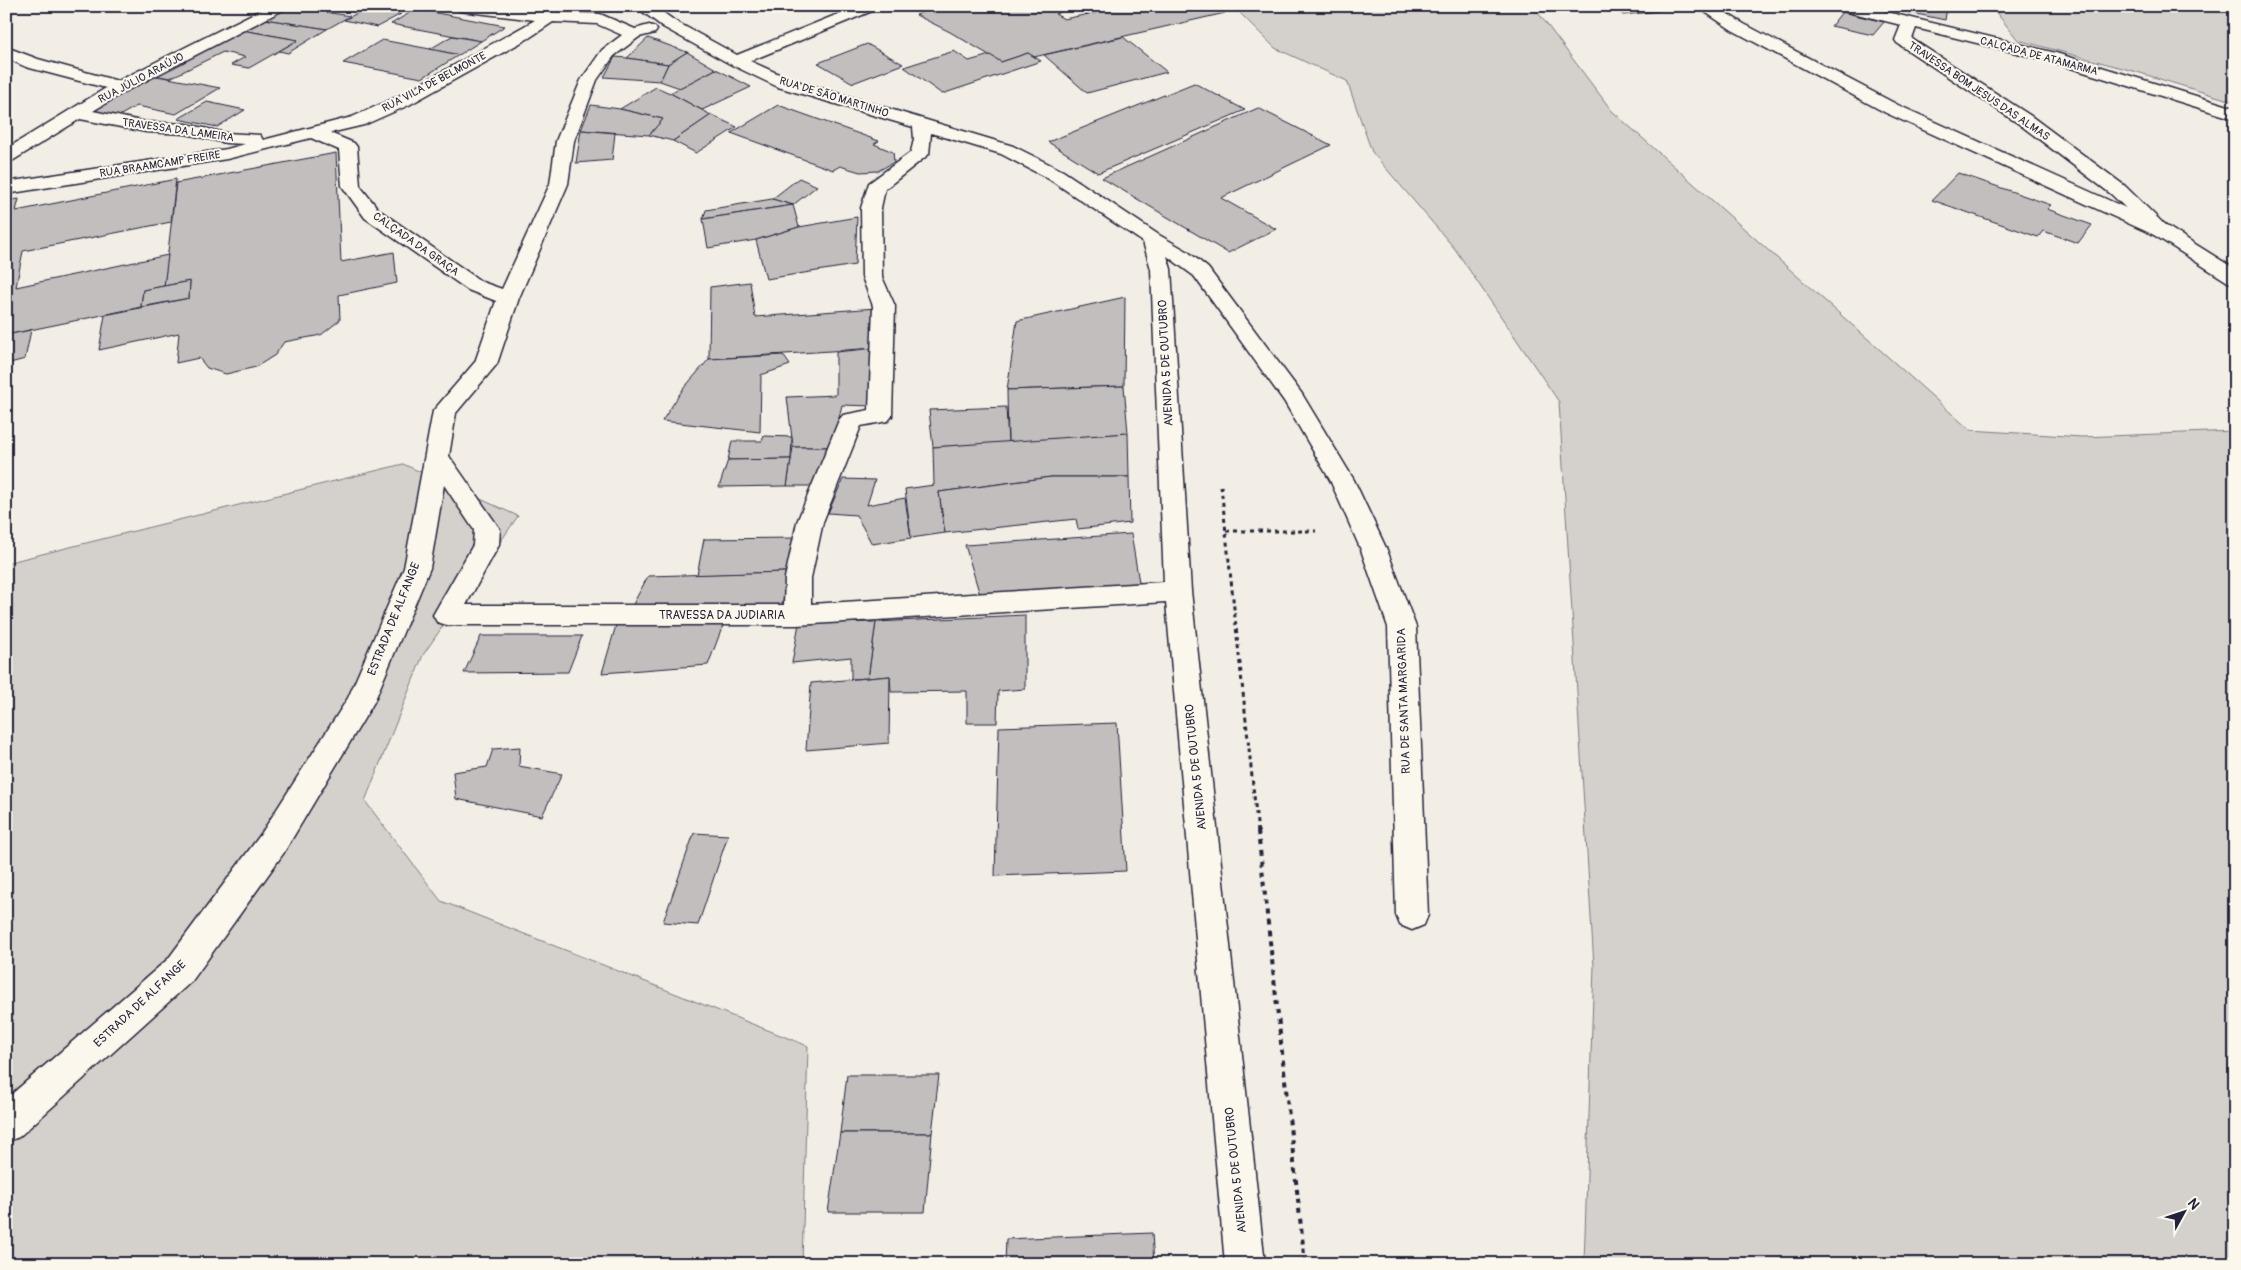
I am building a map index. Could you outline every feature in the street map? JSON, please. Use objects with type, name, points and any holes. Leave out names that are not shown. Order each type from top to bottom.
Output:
[{"type":"street","name":"RUA JÚLIO ARAÚJO","points":[[6,157],[120,87],[280,6]]},
{"type":"street","points":[[460,6],[550,17],[600,19],[633,34],[669,24]]},
{"type":"street","name":"RUA DE SÃO MARTINHO","points":[[644,6],[669,24],[736,61],[784,83],[1008,150],[1056,175],[1152,239]]},
{"type":"street","points":[[736,61],[872,6]]},
{"type":"street","points":[[1704,6],[1738,28],[1892,109],[2161,231],[2235,278]]},
{"type":"street","name":"CALÇADA DE ATAMARMA","points":[[1842,6],[2050,56],[2235,114]]},
{"type":"street","points":[[600,19],[616,10]]},
{"type":"street","name":"RUA VILA DE BELMONTE","points":[[311,132],[358,121],[403,101],[523,35],[550,17]]},
{"type":"street","name":"TRAVESSA BOM JESUS DAS ALMAS","points":[[1910,23],[1903,40],[2025,120],[2118,190],[2161,231]]},
{"type":"street","name":"ESTRADA DE ALFANGE","points":[[6,1124],[180,970],[272,844],[360,702],[417,568],[445,411],[486,364],[508,298],[559,184],[565,141],[589,80],[608,53],[633,34]]},
{"type":"street","points":[[6,52],[32,64],[120,87]]},
{"type":"street","name":"TRAVESSA DA LAMEIRA","points":[[76,114],[146,127],[186,129],[226,138],[263,139],[311,132]]},
{"type":"street","points":[[797,615],[798,578],[810,522],[841,449],[851,420],[880,416],[884,306],[872,277],[871,208],[876,186],[920,154],[923,139],[921,124]]},
{"type":"street","name":"RUA BRAAMCAMP FREIRE","points":[[6,188],[227,154],[311,132]]},
{"type":"street","name":"CALÇADA DA GRAÇA","points":[[311,132],[348,147],[351,186],[372,214],[475,286],[508,298]]},
{"type":"street","name":"AVENIDA 5 DE OUTUBRO","points":[[1152,239],[1162,269],[1178,591],[1245,1264]]},
{"type":"street","name":"RUA DE SANTA MARGARIDA","points":[[1152,239],[1180,255],[1201,272],[1294,399],[1342,480],[1391,591],[1402,627],[1412,915]]},
{"type":"street","name":"TRAVESSA DA JUDIARIA","points":[[438,458],[487,529],[486,545],[447,615],[797,615],[1178,591]]},
{"type":"path","points":[[1221,484],[1305,1264]]},
{"type":"path","points":[[1226,531],[1321,531]]},
{"type":"shaded area","points":[[1236,6],[1531,6],[1612,111],[1970,430],[2082,437],[2235,431],[2235,1264],[1584,1264],[1594,966],[1559,402],[1455,249],[1372,152],[1347,81],[1275,48],[1240,13]]},
{"type":"shaded area","points":[[1991,6],[2235,6],[2235,102],[2137,72],[2018,40]]},
{"type":"shaded area","points":[[403,464],[518,516],[423,655],[365,801],[441,901],[808,1046],[802,1264],[6,1264],[6,563]]},
{"type":"building","points":[[288,6],[350,16],[327,29],[258,18]]},
{"type":"building","points":[[929,6],[1061,6],[1067,10],[1055,14],[1064,19],[1129,6],[1218,6],[1225,13],[1034,57],[1028,53],[1001,62],[950,32],[916,15],[932,8]]},
{"type":"building","points":[[1612,6],[1653,6],[1659,11],[1623,15]]},
{"type":"building","points":[[1879,6],[1947,6],[1945,20]]},
{"type":"building","points":[[367,8],[401,14],[377,27],[344,20]]},
{"type":"building","points":[[416,9],[505,26],[481,41],[391,24]]},
{"type":"building","points":[[1842,12],[1884,22],[1873,35],[1831,26]]},
{"type":"building","points":[[258,18],[327,29],[288,53],[279,51],[298,40],[236,29]]},
{"type":"building","points":[[236,29],[298,40],[249,68],[231,65],[245,57],[223,52],[170,78],[147,74]]},
{"type":"building","points":[[452,36],[481,41],[459,55],[430,49]]},
{"type":"building","points":[[1123,37],[1167,72],[1087,93],[1044,55]]},
{"type":"building","points":[[648,38],[687,52],[668,64],[627,58]]},
{"type":"building","points":[[382,40],[459,55],[422,78],[343,63]]},
{"type":"building","points":[[867,44],[903,64],[853,83],[818,63]]},
{"type":"building","points":[[954,51],[969,61],[990,55],[1001,62],[1028,53],[1041,61],[942,94],[904,67]]},
{"type":"building","points":[[687,52],[716,69],[680,88],[660,81],[668,64]]},
{"type":"building","points":[[615,57],[668,64],[660,81],[604,77]]},
{"type":"building","points":[[716,69],[751,87],[702,110],[670,93]]},
{"type":"building","points":[[147,74],[220,88],[176,114],[137,106],[110,121],[76,113]]},
{"type":"building","points":[[1194,83],[1245,110],[1098,173],[1048,142]]},
{"type":"building","points":[[656,87],[711,115],[673,141],[649,135],[663,119],[620,109]]},
{"type":"building","points":[[207,102],[245,110],[217,127],[178,119]]},
{"type":"building","points":[[591,105],[620,109],[663,119],[649,135],[581,130]]},
{"type":"building","points":[[778,105],[879,141],[874,144],[893,152],[894,162],[878,171],[860,172],[840,166],[833,170],[731,133]]},
{"type":"building","points":[[1258,108],[1331,145],[1221,198],[1276,229],[1228,253],[1102,178]]},
{"type":"building","points":[[711,115],[737,127],[696,153],[673,141]]},
{"type":"building","points":[[581,130],[615,133],[612,160],[576,163]]},
{"type":"building","points":[[336,153],[341,262],[394,252],[397,283],[339,295],[340,320],[321,335],[284,342],[275,355],[256,367],[226,374],[207,368],[199,358],[176,363],[179,333],[99,350],[105,315],[189,298],[190,281],[164,286],[176,183]]},
{"type":"building","points":[[1958,173],[2051,205],[2047,209],[2092,225],[2078,243],[2043,231],[2038,237],[1932,200]]},
{"type":"building","points":[[799,178],[817,186],[793,205],[772,199]]},
{"type":"building","points":[[176,179],[171,222],[23,251],[16,287],[168,255],[164,286],[143,290],[141,307],[6,335],[6,201],[19,199],[16,211]]},
{"type":"building","points":[[772,199],[793,205],[703,219],[706,210]]},
{"type":"building","points":[[793,205],[799,227],[756,240],[708,248],[703,219]]},
{"type":"building","points":[[857,217],[855,265],[766,279],[756,240],[799,227]]},
{"type":"building","points":[[190,281],[189,298],[141,307],[143,290]]},
{"type":"building","points":[[750,282],[755,317],[876,308],[876,348],[709,359],[710,287]]},
{"type":"building","points":[[1125,297],[1124,386],[1007,390],[1017,321]]},
{"type":"building","points":[[31,330],[25,359],[10,363],[6,379],[6,335]]},
{"type":"building","points":[[876,348],[873,406],[842,405],[832,447],[793,447],[787,397],[836,395],[836,352]]},
{"type":"building","points":[[783,355],[790,365],[761,375],[760,432],[662,421],[683,389],[709,359]]},
{"type":"building","points":[[1124,386],[1128,433],[1008,443],[1007,390]]},
{"type":"building","points":[[1006,407],[1008,443],[933,447],[929,410]]},
{"type":"building","points":[[1128,433],[1129,477],[1051,477],[939,492],[945,533],[911,538],[905,489],[934,485],[933,447]]},
{"type":"building","points":[[764,436],[792,437],[791,459],[728,460],[732,441],[762,441]]},
{"type":"building","points":[[793,447],[832,447],[817,486],[787,486]]},
{"type":"building","points":[[791,459],[787,486],[719,487],[728,460]]},
{"type":"building","points":[[1051,477],[1129,477],[1130,523],[1078,529],[1076,519],[945,533],[939,492]]},
{"type":"building","points":[[843,479],[875,480],[867,505],[905,498],[911,538],[872,544],[856,515],[828,513]]},
{"type":"building","points":[[1131,534],[1140,588],[980,595],[965,545]]},
{"type":"building","points":[[796,538],[786,572],[697,575],[704,539]]},
{"type":"building","points":[[786,572],[782,611],[631,608],[648,576]]},
{"type":"building","points":[[1025,615],[1025,689],[998,691],[997,723],[967,723],[967,691],[891,692],[890,676],[868,678],[876,622]]},
{"type":"building","points":[[725,620],[708,665],[602,673],[617,622]]},
{"type":"building","points":[[876,622],[868,678],[851,679],[851,657],[792,663],[799,623]]},
{"type":"building","points":[[481,636],[582,636],[568,672],[464,673]]},
{"type":"building","points":[[890,676],[889,743],[806,750],[811,683]]},
{"type":"building","points":[[1117,723],[1126,871],[995,876],[999,727]]},
{"type":"building","points":[[520,747],[519,766],[562,774],[542,816],[456,799],[453,772],[487,767],[493,749]]},
{"type":"building","points":[[694,833],[728,835],[698,925],[663,922]]},
{"type":"building","points":[[847,1075],[939,1075],[932,1133],[840,1133]]},
{"type":"building","points":[[840,1133],[932,1133],[925,1212],[828,1212]]},
{"type":"building","points":[[1152,1233],[1154,1264],[1005,1264],[1006,1239]]}]
